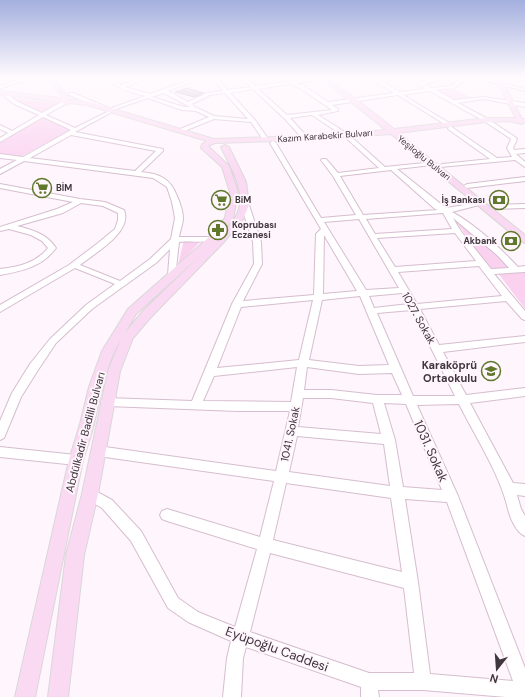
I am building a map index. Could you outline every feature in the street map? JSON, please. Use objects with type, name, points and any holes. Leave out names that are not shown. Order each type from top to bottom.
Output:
[{"type":"main road","name":"Abdülkadir Badilli Bulvarı","points":[[26,697],[76,460],[87,424],[95,387],[108,351],[132,312],[211,239],[229,219],[232,209],[234,192],[216,145],[180,131],[108,110]]},
{"type":"main road","name":"Abdülkadir Badilli Bulvarı","points":[[108,110],[216,145]]},
{"type":"main road","name":"Yeşiloğlu Bulvarı","points":[[368,110],[525,240]]},
{"type":"main road","points":[[515,110],[523,121]]},
{"type":"main road","name":"Kazım Karabekir Bulvarı","points":[[270,142],[305,138],[397,133],[488,121],[523,121]]},
{"type":"main road","name":"Yeşiloğlu Bulvarı","points":[[397,133],[442,166],[525,232]]},
{"type":"main road","name":"Kazım Karabekir Bulvarı","points":[[216,145],[347,136]]},
{"type":"main road","points":[[216,145],[242,182],[245,205]]},
{"type":"main road","name":"Abdülkadir Badilli Bulvarı","points":[[58,697],[75,555],[90,494],[114,371],[128,337],[148,314],[231,229],[239,219],[245,205]]},
{"type":"street","points":[[29,110],[72,132],[161,150],[136,173]]},
{"type":"street","points":[[0,140],[52,110]]},
{"type":"street","points":[[0,172],[108,110]]},
{"type":"street","points":[[198,110],[213,117],[253,121]]},
{"type":"street","name":"1031. Sokak","points":[[242,110],[270,142],[363,293],[451,496],[525,690]]},
{"type":"street","points":[[278,110],[305,138]]},
{"type":"street","points":[[286,117],[334,111],[335,110]]},
{"type":"street","points":[[424,110],[450,126],[496,160]]},
{"type":"street","points":[[467,110],[488,121],[513,138],[513,153],[525,166]]},
{"type":"street","points":[[313,114],[347,136],[384,169]]},
{"type":"street","points":[[180,131],[213,117]]},
{"type":"street","points":[[0,127],[12,133]]},
{"type":"street","points":[[442,166],[496,160],[513,153],[525,151]]},
{"type":"street","points":[[0,156],[136,173],[161,179],[170,186],[179,218],[175,240],[172,275]]},
{"type":"street","name":"1027. Sokak","points":[[324,160],[336,175],[414,306],[509,489],[515,511],[525,529]]},
{"type":"street","points":[[336,175],[432,163]]},
{"type":"street","points":[[392,168],[438,207],[458,218],[500,252],[515,269]]},
{"type":"street","points":[[467,186],[525,179]]},
{"type":"street","points":[[0,186],[80,202],[105,204],[114,207],[121,212],[122,220],[118,230],[74,265],[0,309]]},
{"type":"street","points":[[3,228],[60,211],[80,202]]},
{"type":"street","points":[[321,225],[361,217],[435,213],[481,203]]},
{"type":"street","points":[[196,404],[237,304],[258,264],[257,242],[245,205]]},
{"type":"street","points":[[495,207],[525,206]]},
{"type":"street","points":[[445,211],[457,231],[508,298],[525,317]]},
{"type":"street","name":"1041. Sokak","points":[[232,697],[235,658],[266,545],[292,431],[303,363],[318,297],[321,225]]},
{"type":"street","points":[[0,272],[34,264],[46,257],[52,248],[48,241],[37,235],[3,228]]},
{"type":"street","points":[[372,236],[457,231]]},
{"type":"street","points":[[0,435],[16,396],[53,341],[89,307],[153,262],[175,240],[185,238],[211,239]]},
{"type":"street","points":[[393,270],[482,263]]},
{"type":"street","points":[[74,265],[121,284]]},
{"type":"street","points":[[488,272],[525,269]]},
{"type":"street","points":[[237,304],[404,290]]},
{"type":"street","points":[[371,311],[508,298]]},
{"type":"street","points":[[436,349],[525,339]]},
{"type":"street","points":[[210,373],[303,363],[359,370],[396,369]]},
{"type":"street","points":[[107,402],[238,406],[297,400],[331,394],[377,399],[462,400],[525,392]]},
{"type":"street","points":[[377,399],[389,440],[411,582],[424,682]]},
{"type":"street","points":[[292,431],[389,440]]},
{"type":"street","points":[[98,451],[396,493],[451,496]]},
{"type":"street","points":[[0,452],[76,460]]},
{"type":"street","points":[[509,489],[525,490]]},
{"type":"street","name":"Eyüpoğlu Caddesi","points":[[90,494],[107,504],[136,536],[173,603],[193,617],[370,689],[424,682],[525,690]]},
{"type":"street","points":[[167,515],[266,545],[411,582]]},
{"type":"shaded area","points":[[32,110],[49,110],[42,114]]},
{"type":"shaded area","points":[[43,117],[70,130],[22,156],[0,154],[0,142]]},
{"type":"shaded area","points":[[454,219],[496,253],[509,267],[491,269]]},
{"type":"shaded area","points":[[184,240],[200,242],[178,265]]},
{"type":"shaded area","points":[[525,272],[525,309],[498,273]]},
{"type":"place","name":"BİM","points":[[42,188]]},
{"type":"place","name":"BiM","points":[[221,200]]},
{"type":"place","name":"İş Bankası","points":[[499,200]]},
{"type":"place","name":"Koprubası Eczanesi","points":[[218,230]]},
{"type":"place","name":"Akbank","points":[[511,241]]},
{"type":"place","name":"Karaköprü Ortaokulu","points":[[491,371]]}]
